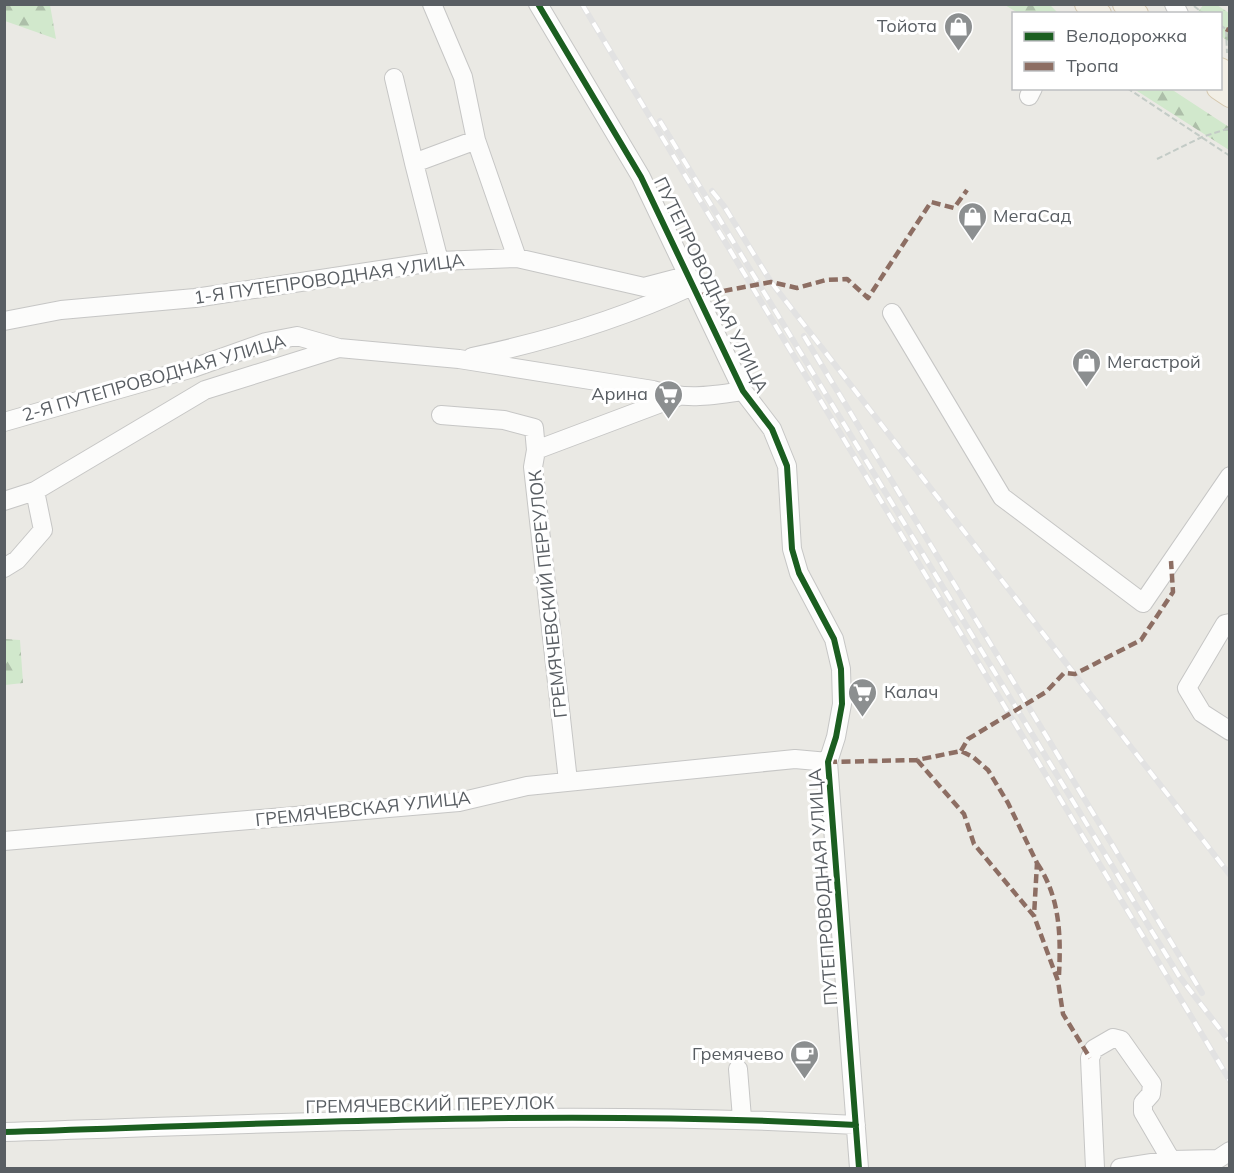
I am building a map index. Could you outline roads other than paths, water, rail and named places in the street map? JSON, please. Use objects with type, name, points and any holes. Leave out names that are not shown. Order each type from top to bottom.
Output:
[{"type":"street","points":[[432,4],[464,77],[476,140],[518,258]]},
{"type":"street","name":"ПУТЕПРОВОДНАЯ УЛИЦА","points":[[538,4],[641,177],[743,391],[772,429],[787,466],[792,549],[799,573],[834,639],[842,669],[842,704],[836,737],[828,762],[860,1168]]},
{"type":"street","points":[[394,78],[440,261]]},
{"type":"street","points":[[414,163],[476,140]]},
{"type":"street","name":"1-Я ПУТЕПРОВОДНАЯ УЛИЦА","points":[[4,321],[61,310],[195,298],[440,261],[518,258],[644,287],[689,281]]},
{"type":"street","points":[[459,359],[539,343],[639,311],[689,281]]},
{"type":"street","points":[[892,313],[1002,497],[1143,603],[1230,476]]},
{"type":"street","name":"2-Я ПУТЕПРОВОДНАЯ УЛИЦА","points":[[4,422],[193,368],[266,342],[297,336],[339,348],[459,359],[653,390],[677,397],[700,397],[743,391]]},
{"type":"street","name":"2-Я ПУТЕПРОВОДНАЯ УЛИЦА","points":[[4,501],[35,491],[205,390],[339,348]]},
{"type":"street","name":"ГРЕМЯЧЕВСКИЙ ПЕРЕУЛОК","points":[[568,781],[533,467],[536,450],[677,397]]},
{"type":"street","points":[[441,415],[504,420],[534,428],[536,450]]},
{"type":"street","points":[[4,568],[17,560],[43,530],[35,491]]},
{"type":"street","points":[[1230,623],[1226,624],[1187,688],[1202,713],[1230,731]]},
{"type":"street","name":"ГРЕМЯЧЕВСКАЯ УЛИЦА","points":[[4,841],[459,802],[527,786],[795,759],[828,762]]},
{"type":"street","points":[[1095,1168],[1089,1058],[1094,1048],[1113,1038],[1121,1040],[1152,1084],[1150,1094],[1143,1103],[1143,1112],[1171,1160]]},
{"type":"street","points":[[738,1069],[742,1119]]},
{"type":"street","name":"ГРЕМЯЧЕВСКИЙ ПЕРЕУЛОК","points":[[4,1132],[509,1116],[742,1119],[856,1125]]},
{"type":"street","points":[[1120,1168],[1171,1160],[1224,1159]]},
{"type":"railway","points":[[582,4],[1230,1081]]},
{"type":"railway","points":[[660,121],[1179,976],[1230,1042]]},
{"type":"railway","points":[[712,191],[724,206],[771,282],[1230,875]]},
{"type":"railway","points":[[804,336],[1202,993]]},
{"type":"place","name":"Тойота","points":[[958,52]]},
{"type":"place","name":"МегаСад","points":[[972,242]]},
{"type":"place","name":"Мегастрой","points":[[1086,388]]},
{"type":"place","name":"Арина","points":[[669,420]]},
{"type":"place","name":"Калач","points":[[863,718]]},
{"type":"place","name":"Гремячево","points":[[805,1080]]}]
